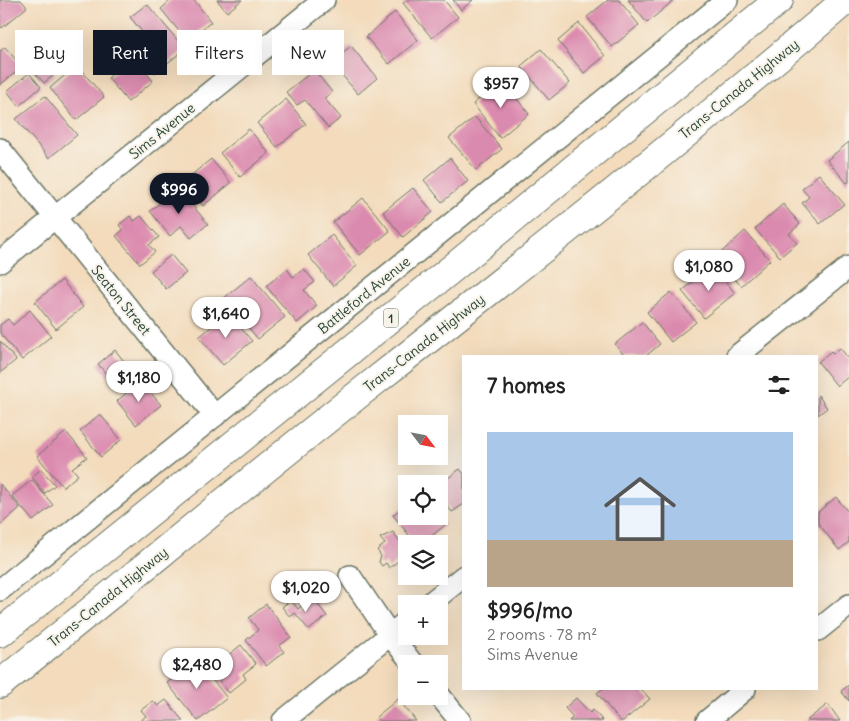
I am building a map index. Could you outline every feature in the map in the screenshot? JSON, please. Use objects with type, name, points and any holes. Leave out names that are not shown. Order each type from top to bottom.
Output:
[{"type":"highway","name":"1","points":[[0,633],[462,261],[778,0]]},
{"type":"highway","name":"Trans-Canada Highway","points":[[0,684],[372,384],[514,273],[794,45],[846,0]]},
{"type":"street","name":"Sims Avenue","points":[[0,262],[50,213],[324,0]]},
{"type":"street","name":"Battleford Avenue","points":[[0,590],[727,0]]},
{"type":"street","name":"Seaton Street","points":[[0,149],[215,416]]},
{"type":"street","points":[[738,355],[849,266]]},
{"type":"street","points":[[283,721],[398,629],[350,576]]},
{"type":"street","points":[[440,595],[462,578]]},
{"type":"street","points":[[818,630],[849,605]]},
{"type":"street","points":[[707,721],[744,690]]},
{"type":"street","points":[[447,705],[460,721]]},
{"type":"building","points":[[0,0],[21,0],[27,7],[2,28],[0,25]]},
{"type":"building","points":[[171,0],[194,0],[211,22],[201,30],[178,30],[161,9]]},
{"type":"building","points":[[217,0],[242,0],[227,12]]},
{"type":"building","points":[[408,0],[444,0],[458,17],[432,38],[403,3]]},
{"type":"building","points":[[453,0],[473,0],[461,10]]},
{"type":"building","points":[[608,0],[619,0],[639,25],[612,47],[587,17]]},
{"type":"building","points":[[628,0],[674,0],[647,23]]},
{"type":"building","points":[[147,4],[177,40],[177,55],[167,63],[167,30],[141,30],[130,17]]},
{"type":"building","points":[[395,12],[418,40],[389,64],[366,37]]},
{"type":"building","points":[[579,23],[605,56],[584,73],[558,41]]},
{"type":"building","points":[[351,46],[377,78],[358,94],[342,75],[344,75],[344,52]]},
{"type":"building","points":[[5,47],[15,59],[15,73],[0,85],[0,51]]},
{"type":"building","points":[[541,49],[570,83],[549,100],[521,66]]},
{"type":"building","points":[[83,72],[104,97],[76,120],[50,88],[65,75],[83,75]]},
{"type":"building","points":[[27,75],[31,75],[41,87],[19,106],[7,91]]},
{"type":"building","points":[[37,75],[54,75],[44,83]]},
{"type":"building","points":[[112,75],[148,75],[153,81],[128,102],[108,78]]},
{"type":"building","points":[[308,75],[318,75],[332,92],[324,98],[341,118],[328,128],[305,100],[297,105],[286,92]]},
{"type":"building","points":[[502,80],[529,114],[500,138],[473,104]]},
{"type":"building","points":[[45,96],[77,135],[49,158],[16,119]]},
{"type":"building","points":[[286,99],[306,124],[277,147],[257,123]]},
{"type":"building","points":[[475,117],[502,149],[476,170],[449,138]]},
{"type":"building","points":[[249,129],[269,153],[240,177],[220,153]]},
{"type":"building","points":[[849,142],[849,182],[847,183],[827,160]]},
{"type":"building","points":[[450,158],[468,181],[442,202],[424,180]]},
{"type":"building","points":[[211,159],[231,183],[203,206],[183,182]]},
{"type":"building","points":[[819,174],[844,204],[820,224],[802,203],[809,197],[802,189]]},
{"type":"building","points":[[178,188],[208,224],[191,238],[181,226],[170,236],[150,211]]},
{"type":"building","points":[[413,188],[433,212],[403,237],[383,212]]},
{"type":"building","points":[[363,198],[390,231],[360,255],[333,222]]},
{"type":"building","points":[[783,204],[800,224],[789,234],[797,243],[780,257],[755,229]]},
{"type":"building","points":[[130,216],[134,221],[141,216],[159,237],[149,245],[155,252],[140,264],[116,236],[123,230],[119,225]]},
{"type":"building","points":[[745,231],[770,260],[741,286],[716,257]]},
{"type":"building","points":[[332,235],[357,266],[333,286],[308,255]]},
{"type":"building","points":[[171,255],[186,273],[166,289],[151,271]]},
{"type":"building","points":[[713,266],[735,293],[704,318],[682,291]]},
{"type":"building","points":[[287,269],[293,277],[304,269],[315,282],[304,290],[317,306],[297,323],[266,286]]},
{"type":"building","points":[[251,276],[285,317],[258,339],[224,298]]},
{"type":"building","points":[[62,280],[83,307],[56,329],[35,302]]},
{"type":"building","points":[[671,292],[696,322],[671,342],[647,312]]},
{"type":"building","points":[[30,310],[51,336],[22,360],[0,333],[0,325],[8,319],[13,325]]},
{"type":"building","points":[[228,313],[252,341],[223,365],[199,337]]},
{"type":"building","points":[[642,322],[660,344],[647,355],[624,355],[615,344]]},
{"type":"building","points":[[0,341],[16,360],[0,373]]},
{"type":"building","points":[[840,348],[849,359],[849,376],[837,386],[818,362],[831,351],[833,354]]},
{"type":"building","points":[[115,350],[128,366],[111,380],[98,364]]},
{"type":"building","points":[[141,381],[161,405],[136,425],[117,401]]},
{"type":"building","points":[[818,395],[827,408],[818,415]]},
{"type":"building","points":[[100,414],[121,440],[101,457],[80,431]]},
{"type":"building","points":[[66,432],[87,457],[72,468],[78,475],[63,487],[37,456]]},
{"type":"building","points":[[41,469],[55,485],[45,493],[32,477]]},
{"type":"building","points":[[460,469],[462,472],[462,505],[452,512],[448,507],[448,478]]},
{"type":"building","points":[[32,480],[53,505],[33,521],[12,496]]},
{"type":"building","points":[[0,484],[20,508],[0,525]]},
{"type":"building","points":[[836,497],[849,513],[849,542],[839,550],[818,523],[818,512]]},
{"type":"building","points":[[398,511],[398,521],[393,515]]},
{"type":"building","points":[[401,525],[445,525],[433,535],[409,535]]},
{"type":"building","points":[[393,532],[398,539],[398,561],[389,568],[386,563],[382,566],[379,562],[381,556],[377,550],[385,544],[380,538]]},
{"type":"building","points":[[312,597],[327,616],[309,630],[295,613],[290,617],[282,607],[291,600],[298,609]]},
{"type":"building","points":[[266,604],[291,637],[279,646],[284,652],[266,666],[246,640],[258,630],[249,618]]},
{"type":"building","points":[[241,645],[256,664],[243,674],[246,679],[229,693],[211,669]]},
{"type":"building","points":[[196,660],[227,698],[198,721],[167,683]]},
{"type":"building","points":[[849,685],[849,701],[841,691]]},
{"type":"building","points":[[601,690],[642,690],[650,699],[623,721],[620,721],[597,693]]},
{"type":"building","points":[[576,698],[590,713],[593,710],[603,721],[569,721],[573,717],[565,708]]},
{"type":"building","points":[[398,699],[398,705],[403,705],[416,721],[379,721],[376,717]]},
{"type":"building","points":[[166,700],[183,721],[140,721],[146,716],[141,710],[153,701],[158,706]]},
{"type":"building","points":[[828,704],[840,721],[806,721]]}]
